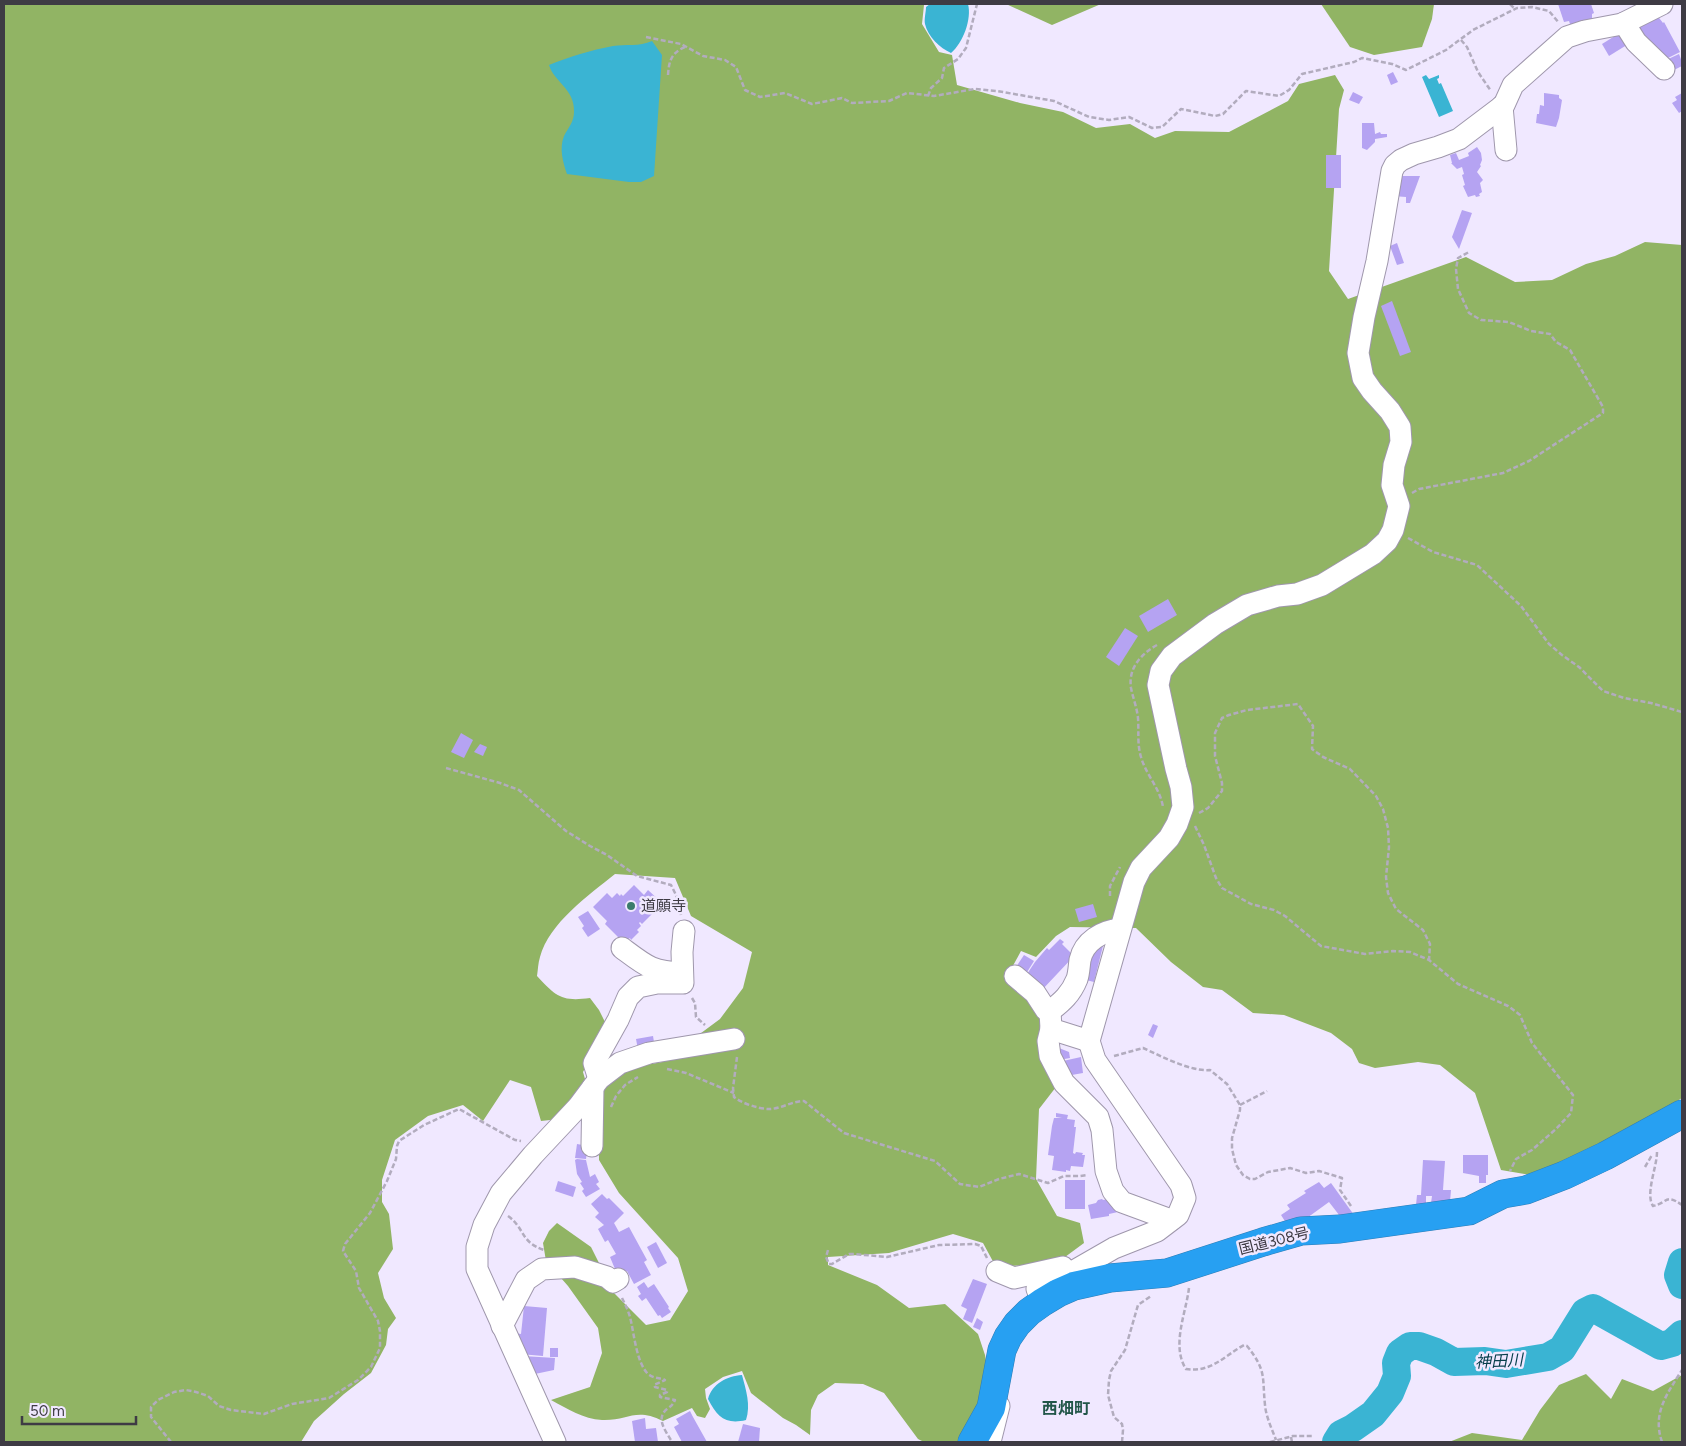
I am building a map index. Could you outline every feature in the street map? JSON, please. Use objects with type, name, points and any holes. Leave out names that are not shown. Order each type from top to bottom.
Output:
[{"type":"highway","name":"国道308号","points":[[972,1442],[991,1408],[1002,1350],[1017,1324],[1028,1291],[1058,1293],[1092,1281],[1167,1273],[1203,1263],[1263,1242],[1301,1232],[1340,1229],[1469,1211],[1503,1194],[1526,1190],[1565,1175],[1605,1156],[1682,1114]]},
{"type":"street","points":[[1506,150],[1508,121],[1504,105],[1513,85],[1567,37],[1585,31],[1624,23],[1662,4]]},
{"type":"street","points":[[1624,23],[1636,42],[1664,69]]},
{"type":"street","points":[[1028,1291],[1060,1279],[1114,1248],[1157,1230],[1178,1215],[1185,1198],[1181,1186],[1095,1060],[1089,1041],[1134,882],[1141,868],[1169,838],[1174,813],[1182,807],[1181,787],[1158,685],[1161,671],[1172,656],[1215,624],[1247,605],[1278,596],[1297,594],[1322,584],[1373,554],[1387,541],[1394,530],[1399,506],[1392,485],[1394,465],[1401,442],[1400,428],[1390,411],[1372,392],[1363,378],[1358,354],[1364,317],[1377,261],[1392,171],[1395,164],[1414,154],[1508,121]]},
{"type":"street","points":[[1050,1020],[1076,980],[1080,959],[1084,950],[1100,934],[1121,925]]},
{"type":"street","points":[[683,978],[684,931]]},
{"type":"street","points":[[622,948],[648,968],[683,978]]},
{"type":"street","points":[[1015,976],[1036,993],[1046,1010],[1050,1020],[1048,1042],[1050,1056],[1064,1083],[1098,1117],[1102,1130],[1105,1163],[1113,1191],[1122,1202],[1171,1220]]},
{"type":"street","points":[[592,1139],[596,1083],[594,1064],[628,997],[638,987],[683,978]]},
{"type":"street","points":[[1050,1020],[1089,1041]]},
{"type":"street","points":[[555,1442],[477,1269],[477,1246],[484,1225],[501,1193],[533,1155],[578,1107],[596,1083],[620,1063],[649,1053],[734,1039]]},
{"type":"street","points":[[502,1326],[526,1280],[542,1269],[575,1267],[615,1280]]},
{"type":"street","points":[[1028,1291],[1062,1267],[1075,1270]]},
{"type":"street","points":[[997,1271],[1014,1278],[1028,1291]]},
{"type":"street","points":[[990,1442],[1000,1403],[994,1394]]},
{"type":"path","points":[[928,96],[931,88],[942,78],[944,68],[958,59],[966,48],[977,4]]},
{"type":"path","points":[[1510,4],[1515,9]]},
{"type":"path","points":[[646,37],[681,44],[703,56],[725,60],[736,67],[745,90],[760,97],[785,93],[812,104],[842,98],[852,103],[888,102],[907,93],[934,96],[975,89],[1054,101],[1089,117],[1109,120],[1129,117],[1152,128],[1162,127],[1181,109],[1215,116],[1223,114],[1246,91],[1279,96],[1289,90],[1302,74],[1354,62],[1362,58],[1392,64],[1406,70],[1446,50],[1474,30],[1517,8],[1532,7],[1548,11],[1559,23],[1567,37]]},
{"type":"path","points":[[1460,40],[1467,46],[1478,72],[1489,86],[1508,121]]},
{"type":"path","points":[[668,75],[670,58],[674,53],[685,47]]},
{"type":"path","points":[[1397,501],[1420,489],[1503,473],[1529,461],[1603,413],[1603,407],[1570,350],[1556,342],[1550,334],[1509,322],[1481,320],[1469,313],[1458,289],[1456,268],[1458,258],[1469,252]]},
{"type":"path","points":[[1394,530],[1433,552],[1477,565],[1521,606],[1549,644],[1580,667],[1603,691],[1682,712]]},
{"type":"path","points":[[1160,644],[1150,649],[1136,661],[1132,673],[1131,687],[1138,717],[1138,743],[1141,758],[1160,793],[1174,813],[1189,818],[1196,827],[1216,878],[1222,888],[1251,904],[1274,910],[1285,916],[1321,946],[1365,954],[1393,951],[1410,952],[1430,960],[1458,984],[1508,1006],[1520,1015],[1532,1042],[1573,1095],[1571,1114],[1556,1130],[1532,1150],[1516,1159],[1508,1175],[1503,1194]]},
{"type":"path","points":[[1174,813],[1199,814],[1208,808],[1222,791],[1222,783],[1215,756],[1215,733],[1222,718],[1247,710],[1298,704],[1313,726],[1312,749],[1323,757],[1350,769],[1376,796],[1383,809],[1388,828],[1389,847],[1386,877],[1388,893],[1396,909],[1423,930],[1430,944],[1430,960]]},
{"type":"path","points":[[446,768],[518,790],[566,830],[606,854],[637,876],[671,885],[676,896],[684,931]]},
{"type":"path","points":[[1121,925],[1114,913],[1110,886],[1122,863]]},
{"type":"path","points":[[683,978],[695,1003],[696,1017],[706,1026]]},
{"type":"path","points":[[734,1039],[737,1049],[734,1097],[741,1102],[768,1109],[795,1101],[804,1101],[844,1133],[936,1161],[960,1184],[979,1187],[1019,1174],[1048,1183],[1064,1176],[1080,1176],[1098,1172],[1105,1163]]},
{"type":"path","points":[[1112,1063],[1114,1055],[1143,1048],[1202,1071],[1210,1070],[1227,1084],[1240,1105],[1232,1149],[1236,1166],[1243,1175],[1250,1179],[1255,1179],[1268,1172],[1290,1168],[1306,1173],[1319,1171],[1342,1178],[1340,1190],[1350,1206],[1364,1208],[1373,1215],[1377,1224]]},
{"type":"path","points":[[659,1070],[667,1069],[686,1073],[734,1093]]},
{"type":"path","points":[[592,1139],[613,1106],[616,1096],[625,1085],[644,1074]]},
{"type":"path","points":[[1240,1105],[1267,1091]]},
{"type":"path","points":[[171,1442],[151,1417],[151,1407],[158,1400],[174,1392],[186,1390],[196,1392],[208,1396],[219,1406],[232,1410],[264,1414],[292,1404],[329,1398],[358,1380],[371,1367],[380,1348],[378,1321],[359,1288],[356,1271],[343,1251],[345,1244],[370,1213],[387,1181],[396,1159],[399,1141],[424,1125],[459,1109],[515,1140],[521,1141],[526,1138]]},
{"type":"path","points":[[1657,1148],[1655,1172],[1649,1192],[1650,1201],[1653,1206],[1665,1200],[1673,1199],[1682,1204]]},
{"type":"path","points":[[828,1250],[827,1262],[832,1264],[849,1254],[887,1258],[939,1245],[975,1244],[981,1246],[990,1266],[997,1271]]},
{"type":"path","points":[[1203,1263],[1195,1273],[1190,1286],[1179,1346],[1183,1365],[1186,1369],[1194,1370],[1215,1366],[1228,1354],[1244,1345],[1247,1346],[1257,1358],[1263,1373],[1267,1416],[1276,1440]]},
{"type":"path","points":[[615,1280],[630,1316],[634,1340],[642,1364],[647,1373],[654,1377],[664,1378],[665,1380],[654,1384],[655,1387],[667,1390],[660,1397],[675,1400],[674,1404],[662,1414],[660,1421],[672,1442]]},
{"type":"path","points":[[1122,1442],[1122,1424],[1114,1417],[1108,1395],[1109,1380],[1112,1371],[1125,1350],[1138,1305],[1155,1293]]},
{"type":"path","points":[[1662,1442],[1658,1430],[1658,1416],[1682,1370]]},
{"type":"path","points":[[1270,1442],[1291,1437],[1314,1436]]},
{"type":"path","points":[[1291,1437],[1292,1442]]},
{"type":"green space","points":[[4,4],[927,4],[924,5],[922,24],[939,52],[952,55],[957,85],[1020,103],[1063,112],[1096,128],[1130,124],[1155,138],[1175,131],[1229,132],[1288,101],[1299,84],[1335,75],[1344,90],[1339,109],[1329,271],[1348,299],[1466,257],[1515,282],[1552,280],[1586,264],[1615,256],[1645,242],[1682,245],[1682,1098],[1599,1150],[1531,1175],[1501,1170],[1475,1093],[1440,1065],[1418,1062],[1375,1068],[1359,1063],[1352,1049],[1331,1033],[1284,1015],[1253,1013],[1222,990],[1203,987],[1171,962],[1136,928],[1070,927],[1056,936],[1036,957],[1021,951],[1009,973],[1044,1024],[1056,1087],[1039,1109],[1036,1179],[1057,1216],[1080,1223],[1084,1243],[1065,1257],[1026,1265],[996,1267],[983,1243],[953,1234],[889,1253],[828,1257],[828,1265],[877,1285],[909,1308],[945,1304],[978,1334],[988,1372],[982,1401],[961,1442],[924,1442],[918,1439],[884,1393],[863,1384],[835,1383],[818,1395],[811,1410],[810,1435],[783,1418],[751,1393],[742,1371],[723,1377],[705,1389],[710,1409],[705,1418],[697,1416],[692,1408],[663,1421],[645,1415],[611,1420],[588,1418],[551,1400],[590,1387],[602,1353],[598,1328],[568,1286],[546,1261],[543,1243],[549,1231],[557,1223],[591,1247],[609,1288],[646,1325],[670,1320],[688,1291],[678,1258],[619,1193],[599,1160],[599,1093],[630,1068],[662,1062],[720,1019],[743,988],[752,952],[691,916],[675,878],[615,874],[561,921],[545,945],[538,964],[537,976],[554,993],[572,999],[590,998],[605,1022],[600,1039],[583,1072],[587,1086],[559,1119],[541,1121],[531,1087],[510,1080],[483,1121],[463,1105],[428,1116],[395,1140],[382,1180],[382,1202],[389,1214],[393,1249],[378,1273],[384,1298],[396,1318],[388,1329],[386,1345],[371,1373],[314,1421],[301,1442],[4,1442]]},
{"type":"green space","points":[[1006,4],[1101,4],[1052,25]]},
{"type":"green space","points":[[1321,4],[1434,4],[1432,19],[1422,47],[1374,55],[1350,47]]},
{"type":"green space","points":[[1586,1374],[1611,1399],[1622,1379],[1653,1391],[1682,1375],[1682,1442],[1449,1442],[1472,1433],[1522,1440],[1540,1410],[1559,1385]]},
{"type":"water","points":[[930,4],[968,4],[969,17],[966,30],[951,53],[935,42],[927,29],[925,22],[926,7]]},
{"type":"water","points":[[652,41],[662,55],[654,176],[641,182],[629,182],[567,174],[563,160],[562,145],[564,136],[573,119],[573,104],[568,92],[549,65],[613,46],[642,44]]},
{"type":"water","points":[[1426,75],[1429,79],[1439,75],[1437,79],[1439,84],[1441,83],[1453,111],[1439,117],[1422,77]]},
{"type":"water","points":[[742,1375],[748,1403],[746,1420],[728,1420],[715,1411],[708,1399],[713,1389],[721,1382],[731,1377]]},
{"type":"building","points":[[1558,4],[1591,4],[1594,13],[1592,14],[1592,21],[1571,27],[1569,21],[1564,22]]},
{"type":"building","points":[[1656,14],[1664,22],[1680,52],[1660,62],[1635,29]]},
{"type":"building","points":[[1623,31],[1630,43],[1609,56],[1602,44]]},
{"type":"building","points":[[1679,54],[1682,66],[1670,72],[1664,61]]},
{"type":"building","points":[[1393,72],[1398,82],[1391,85],[1387,75]]},
{"type":"building","points":[[1353,92],[1363,97],[1359,104],[1349,100]]},
{"type":"building","points":[[1544,93],[1559,95],[1559,98],[1562,100],[1556,127],[1536,123],[1540,105],[1544,106]]},
{"type":"building","points":[[1682,93],[1682,111],[1679,113],[1672,103],[1677,100],[1675,97]]},
{"type":"building","points":[[1362,123],[1374,123],[1375,134],[1380,132],[1381,134],[1387,134],[1387,137],[1375,139],[1375,142],[1367,150],[1362,148]]},
{"type":"building","points":[[1477,147],[1481,153],[1482,160],[1477,172],[1483,180],[1480,183],[1482,192],[1479,194],[1480,196],[1468,197],[1463,186],[1465,185],[1462,167],[1457,169],[1451,163],[1450,155],[1456,153],[1459,160],[1469,156],[1468,153]]},
{"type":"building","points":[[1326,155],[1341,155],[1341,188],[1326,188]]},
{"type":"building","points":[[1396,176],[1420,176],[1410,203],[1406,203],[1406,197],[1393,196]]},
{"type":"building","points":[[1462,210],[1472,213],[1459,249],[1452,237]]},
{"type":"building","points":[[1397,243],[1404,263],[1397,265],[1390,246]]},
{"type":"building","points":[[1392,301],[1411,352],[1400,356],[1381,306]]},
{"type":"building","points":[[1168,599],[1177,615],[1148,632],[1139,616]]},
{"type":"building","points":[[1125,628],[1138,636],[1119,666],[1106,657]]},
{"type":"building","points":[[461,733],[473,740],[464,758],[451,752]]},
{"type":"building","points":[[480,744],[487,747],[483,756],[474,752]]},
{"type":"building","points":[[634,885],[644,895],[648,890],[661,902],[656,906],[658,908],[642,924],[639,923],[641,926],[637,930],[639,932],[631,940],[630,938],[622,941],[605,924],[607,921],[593,907],[607,893],[612,898],[617,893],[623,896]]},
{"type":"building","points":[[1093,904],[1097,917],[1079,922],[1075,909]]},
{"type":"building","points":[[588,911],[600,929],[588,937],[578,917]]},
{"type":"building","points":[[1060,939],[1064,942],[1062,944],[1074,956],[1041,991],[1025,977],[1047,948],[1049,950]]},
{"type":"building","points":[[1104,942],[1094,982],[1082,979],[1090,950]]},
{"type":"building","points":[[1024,955],[1034,961],[1024,977],[1014,970]]},
{"type":"building","points":[[1153,1024],[1158,1026],[1153,1038],[1148,1035]]},
{"type":"building","points":[[653,1036],[655,1048],[638,1050],[636,1039]]},
{"type":"building","points":[[1059,1048],[1069,1052],[1070,1058],[1059,1060]]},
{"type":"building","points":[[1081,1057],[1083,1073],[1066,1076],[1063,1061]]},
{"type":"building","points":[[1056,1113],[1068,1115],[1067,1119],[1075,1120],[1073,1153],[1083,1153],[1082,1155],[1085,1155],[1083,1167],[1071,1166],[1070,1171],[1066,1170],[1066,1172],[1052,1170],[1054,1156],[1048,1155],[1052,1126],[1054,1118],[1062,1118],[1056,1117]]},
{"type":"building","points":[[577,1144],[588,1146],[586,1159],[575,1158]]},
{"type":"building","points":[[1463,1155],[1488,1155],[1486,1183],[1479,1183],[1479,1176],[1463,1173]]},
{"type":"building","points":[[575,1160],[586,1160],[590,1177],[595,1174],[599,1182],[596,1184],[600,1189],[586,1197],[582,1191],[584,1189],[580,1183],[582,1182],[577,1174]]},
{"type":"building","points":[[1423,1160],[1445,1161],[1443,1190],[1451,1190],[1450,1202],[1431,1203],[1432,1196],[1426,1196],[1426,1206],[1416,1205],[1417,1195],[1421,1195]]},
{"type":"building","points":[[1065,1180],[1085,1180],[1085,1209],[1065,1209]]},
{"type":"building","points":[[558,1181],[576,1187],[573,1197],[555,1191]]},
{"type":"building","points":[[1319,1182],[1324,1188],[1331,1183],[1354,1215],[1343,1220],[1329,1202],[1300,1223],[1288,1226],[1281,1215],[1290,1209],[1287,1205]]},
{"type":"building","points":[[602,1194],[607,1199],[609,1198],[624,1213],[614,1223],[619,1232],[629,1227],[647,1260],[644,1262],[651,1275],[634,1284],[627,1271],[624,1273],[620,1272],[617,1268],[615,1269],[610,1257],[616,1254],[608,1240],[605,1242],[598,1229],[604,1225],[595,1217],[599,1213],[591,1204]]},
{"type":"building","points":[[1102,1199],[1108,1199],[1118,1212],[1109,1214],[1109,1216],[1091,1219],[1088,1205]]},
{"type":"building","points":[[656,1242],[667,1263],[658,1268],[647,1247]]},
{"type":"building","points":[[973,1279],[987,1284],[972,1323],[963,1319],[967,1309],[961,1306]]},
{"type":"building","points":[[644,1282],[648,1288],[654,1284],[671,1312],[662,1318],[660,1315],[658,1316],[646,1298],[642,1301],[638,1296],[641,1294],[637,1287]]},
{"type":"building","points":[[524,1306],[547,1308],[543,1356],[520,1354],[521,1340],[515,1340],[515,1333],[521,1334]]},
{"type":"building","points":[[977,1318],[983,1322],[980,1330],[973,1327]]},
{"type":"building","points":[[550,1348],[558,1348],[558,1357],[550,1357]]},
{"type":"building","points":[[523,1356],[555,1358],[554,1370],[530,1375]]},
{"type":"building","points":[[690,1411],[707,1442],[682,1442],[674,1427],[679,1424],[676,1419]]},
{"type":"building","points":[[645,1418],[646,1429],[656,1428],[658,1442],[635,1442],[632,1421]]},
{"type":"building","points":[[743,1424],[760,1428],[759,1442],[738,1442]]},
{"type":"waterway","name":"神田川","points":[[1682,1262],[1678,1275],[1682,1285]]},
{"type":"waterway","name":"神田川","points":[[1336,1442],[1341,1434],[1373,1414],[1390,1393],[1397,1376],[1396,1363],[1400,1353],[1410,1346],[1419,1346],[1436,1352],[1454,1362],[1485,1361],[1506,1364],[1548,1357],[1562,1349],[1585,1312],[1593,1308],[1661,1346],[1672,1343],[1682,1334]]},
{"type":"place","name":"道願寺","points":[[631,906]]},
{"type":"district","name":"西畑町","points":[[1066,1408]]}]
